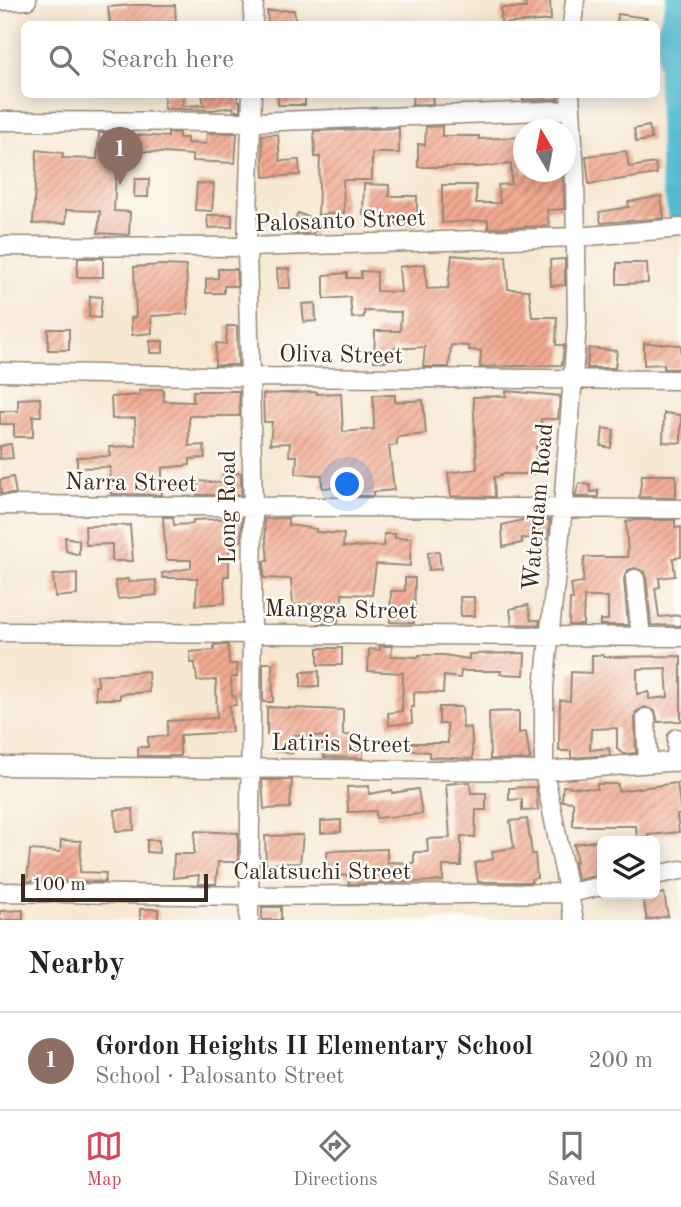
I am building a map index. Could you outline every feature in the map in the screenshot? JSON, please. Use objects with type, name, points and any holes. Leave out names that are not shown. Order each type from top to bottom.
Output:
[{"type":"street","points":[[0,1],[27,0]]},
{"type":"street","points":[[253,21],[254,0]]},
{"type":"street","points":[[572,21],[575,0]]},
{"type":"street","name":"Long Road","points":[[249,920],[253,508],[247,247],[253,98]]},
{"type":"street","points":[[0,121],[253,122],[570,102]]},
{"type":"street","name":"Waterdam Road","points":[[570,102],[578,300],[563,508],[544,687],[544,771],[574,920]]},
{"type":"street","name":"Palosanto Street","points":[[0,246],[247,247],[577,237],[681,228]]},
{"type":"street","name":"Oliva Street","points":[[0,372],[681,380]]},
{"type":"street","name":"Narra Street","points":[[0,505],[681,509]]},
{"type":"street","points":[[635,579],[641,637]]},
{"type":"street","name":"Mangga Street","points":[[0,632],[681,637]]},
{"type":"street","points":[[646,718],[648,763]]},
{"type":"street","points":[[677,738],[679,761]]},
{"type":"street","name":"Latiris Street","points":[[0,766],[250,766],[544,771],[679,761]]},
{"type":"street","points":[[660,875],[681,870]]},
{"type":"street","name":"Calatsuchi Street","points":[[0,892],[248,896],[569,893],[597,887]]},
{"type":"building","points":[[550,0],[551,20],[501,21],[501,8],[526,8],[525,2]]},
{"type":"building","points":[[175,5],[176,21],[110,21],[108,7]]},
{"type":"building","points":[[294,10],[296,21],[268,21],[267,11]]},
{"type":"building","points":[[618,14],[647,18],[646,21],[617,21]]},
{"type":"building","points":[[164,98],[184,98],[183,106],[204,105],[203,98],[238,98],[240,101],[240,111],[234,111],[233,107],[212,110],[164,109]]},
{"type":"building","points":[[278,98],[305,98],[305,105],[278,105]]},
{"type":"building","points":[[413,98],[432,98],[433,104],[412,105]]},
{"type":"building","points":[[523,98],[558,98],[558,99]]},
{"type":"building","points":[[442,126],[442,136],[479,136],[479,139],[513,137],[513,182],[563,182],[564,209],[547,210],[549,226],[488,228],[488,220],[442,223],[442,185],[476,185],[476,203],[500,203],[498,185],[511,184],[511,164],[418,167],[418,144],[425,145],[426,127]]},
{"type":"building","points":[[649,126],[652,139],[636,142],[634,129]]},
{"type":"building","points":[[399,128],[399,153],[372,153],[372,180],[343,180],[344,213],[318,215],[320,157],[315,157],[314,131]]},
{"type":"building","points":[[99,133],[118,133],[114,211],[130,212],[129,235],[98,233],[100,211],[66,210],[66,223],[33,224],[37,150],[63,153],[62,158],[97,159]]},
{"type":"building","points":[[168,133],[179,133],[179,138],[187,138],[187,143],[206,144],[207,133],[237,133],[235,163],[192,161],[192,155],[136,151],[137,135],[168,137]]},
{"type":"building","points":[[278,134],[280,161],[299,160],[300,175],[264,177],[262,135]]},
{"type":"building","points":[[626,151],[629,167],[655,163],[657,174],[589,184],[586,156]]},
{"type":"building","points":[[135,179],[149,179],[148,197],[134,197]]},
{"type":"building","points":[[197,183],[214,184],[212,211],[195,210]]},
{"type":"building","points":[[364,184],[389,185],[389,196],[417,196],[417,226],[396,225],[396,216],[363,215]]},
{"type":"building","points":[[661,196],[664,218],[601,223],[599,212],[629,207],[628,202]]},
{"type":"building","points":[[298,213],[318,221],[313,234],[289,232]]},
{"type":"building","points":[[207,215],[232,215],[232,227],[208,228]]},
{"type":"building","points":[[452,255],[484,258],[506,256],[508,289],[529,290],[532,317],[557,317],[556,345],[564,345],[562,365],[480,367],[481,351],[469,350],[469,346],[451,345],[449,367],[423,367],[425,347],[393,349],[392,361],[374,361],[375,331],[400,331],[401,312],[364,311],[364,317],[352,318],[350,297],[324,299],[324,275],[347,273],[347,278],[361,278],[361,271],[377,272],[377,291],[401,292],[399,267],[425,264],[427,289],[448,288]]},
{"type":"building","points":[[78,258],[103,258],[103,277],[77,277]]},
{"type":"building","points":[[565,259],[565,285],[551,286],[550,260]]},
{"type":"building","points":[[617,263],[647,263],[648,283],[617,284]]},
{"type":"building","points":[[186,266],[188,314],[151,316],[152,333],[132,335],[131,318],[136,317],[134,267]]},
{"type":"building","points":[[289,268],[290,288],[278,288],[277,269]]},
{"type":"building","points":[[218,269],[236,269],[237,286],[224,286],[224,293],[206,293],[206,279],[218,278]]},
{"type":"building","points":[[90,296],[102,297],[100,318],[89,317]]},
{"type":"building","points":[[315,303],[316,321],[304,322],[302,304]]},
{"type":"building","points":[[227,326],[237,326],[238,365],[215,365],[216,343],[226,344]]},
{"type":"building","points":[[48,329],[69,329],[69,350],[48,350]]},
{"type":"building","points":[[150,341],[163,341],[163,353],[150,353]]},
{"type":"building","points":[[644,343],[681,345],[681,369],[664,369],[664,364],[644,365]]},
{"type":"building","points":[[589,348],[617,351],[615,368],[587,368]]},
{"type":"building","points":[[163,389],[164,401],[193,402],[193,391],[239,391],[240,416],[189,416],[189,446],[204,445],[205,458],[190,459],[190,465],[162,468],[162,495],[111,494],[110,467],[77,468],[77,457],[110,456],[109,447],[136,446],[135,418],[112,419],[111,397],[140,395],[139,391]]},
{"type":"building","points":[[506,391],[560,396],[558,419],[541,419],[541,446],[536,446],[536,474],[500,474],[501,476],[494,477],[495,497],[451,496],[448,473],[477,469],[473,397],[506,396]]},
{"type":"building","points":[[341,393],[343,432],[374,429],[373,395],[395,395],[395,402],[423,400],[426,434],[397,437],[397,445],[389,446],[394,490],[373,492],[373,496],[351,496],[350,486],[322,488],[322,475],[296,474],[297,456],[289,456],[290,443],[270,444],[272,422],[264,422],[263,394]]},
{"type":"building","points":[[40,398],[41,416],[33,416],[33,437],[14,437],[14,424],[0,424],[0,411],[18,411],[18,399]]},
{"type":"building","points":[[664,413],[681,415],[681,443],[663,442]]},
{"type":"building","points":[[603,428],[614,430],[611,448],[601,446]]},
{"type":"building","points":[[11,444],[13,458],[0,459],[0,446]]},
{"type":"building","points":[[241,473],[241,495],[197,495],[198,481],[223,483],[223,474]]},
{"type":"building","points":[[642,475],[676,475],[676,498],[639,497]]},
{"type":"building","points":[[13,477],[16,494],[1,494],[0,480]]},
{"type":"building","points":[[579,483],[590,485],[591,492],[598,491],[598,497],[575,497]]},
{"type":"building","points":[[163,517],[173,517],[174,525],[193,524],[193,520],[242,518],[241,541],[229,542],[229,576],[224,576],[225,603],[196,605],[197,578],[163,578],[162,573],[191,568],[191,560],[166,558]]},
{"type":"building","points":[[288,518],[288,525],[316,529],[316,532],[344,534],[343,547],[384,546],[384,534],[395,534],[395,538],[411,538],[410,566],[376,564],[372,595],[342,594],[342,602],[338,602],[338,623],[318,623],[318,603],[293,605],[291,579],[264,578],[264,561],[268,561],[264,519]]},
{"type":"building","points":[[527,519],[550,520],[548,539],[522,538],[522,543],[503,547],[502,525]]},
{"type":"building","points":[[675,520],[675,528],[681,527],[681,557],[673,558],[675,576],[659,578],[660,587],[655,588],[659,617],[681,615],[681,626],[651,625],[646,577],[644,572],[635,568],[628,570],[624,579],[628,625],[600,625],[600,620],[608,620],[608,597],[584,597],[583,625],[569,625],[570,599],[573,600],[571,584],[583,582],[584,557],[628,557],[626,522]]},
{"type":"building","points":[[130,525],[133,561],[112,561],[112,544],[86,545],[85,526]]},
{"type":"building","points":[[65,537],[79,540],[79,555],[66,551]]},
{"type":"building","points":[[439,551],[441,569],[429,570],[428,552]]},
{"type":"building","points":[[77,573],[77,595],[55,597],[53,575]]},
{"type":"building","points":[[405,578],[415,578],[414,623],[390,622],[391,591],[405,591]]},
{"type":"building","points":[[128,579],[128,582],[156,580],[157,595],[118,599],[115,581]]},
{"type":"building","points":[[460,597],[474,597],[475,616],[461,616]]},
{"type":"building","points":[[528,605],[531,620],[540,620],[539,625],[512,624],[510,609]]},
{"type":"building","points":[[214,645],[228,645],[229,664],[237,664],[237,677],[231,677],[232,696],[235,696],[236,705],[229,706],[232,732],[180,735],[180,756],[138,756],[138,747],[148,747],[148,737],[167,736],[168,721],[217,718],[216,680],[197,681],[195,663],[191,663],[190,652],[214,650]]},
{"type":"building","points":[[380,646],[392,646],[391,656],[444,655],[469,659],[469,654],[525,653],[524,675],[500,674],[501,671],[461,671],[460,678],[444,676],[443,693],[414,692],[412,723],[389,725],[388,713],[402,711],[403,673],[368,671],[369,649],[380,650]]},
{"type":"building","points":[[318,648],[342,648],[342,665],[318,665]]},
{"type":"building","points":[[592,655],[681,656],[681,721],[658,722],[655,711],[645,707],[636,712],[636,753],[623,754],[617,749],[617,728],[591,729],[590,750],[609,748],[610,755],[571,758],[571,751],[559,751],[560,700],[570,701],[571,672],[592,673]],"holes":[[[666,668],[668,697],[649,699],[649,692],[637,694],[637,669]]]},
{"type":"building","points":[[263,663],[272,663],[273,702],[263,702]]},
{"type":"building","points":[[148,671],[149,692],[120,694],[120,699],[96,699],[97,675]]},
{"type":"building","points":[[319,671],[319,686],[301,687],[301,672]]},
{"type":"building","points":[[267,707],[343,710],[343,735],[363,736],[363,758],[324,757],[325,737],[306,735],[294,735],[292,753],[274,751],[275,735],[267,735]]},
{"type":"building","points":[[439,707],[462,707],[463,728],[471,727],[473,759],[429,757],[429,752],[406,750],[407,743],[448,743],[447,724],[439,724]]},
{"type":"building","points":[[519,711],[519,733],[526,732],[530,760],[490,759],[489,712]]},
{"type":"building","points":[[262,780],[292,780],[290,808],[264,809]]},
{"type":"building","points":[[470,782],[471,793],[486,793],[486,810],[476,810],[475,837],[461,836],[461,866],[443,866],[443,881],[349,884],[349,875],[328,876],[327,851],[387,849],[387,862],[414,863],[414,852],[428,852],[427,839],[450,838],[446,784]]},
{"type":"building","points":[[677,783],[681,814],[677,815],[679,832],[637,836],[636,826],[573,826],[573,802],[562,801],[563,786],[597,789],[597,784],[618,784],[618,791]]},
{"type":"building","points":[[369,786],[369,794],[418,789],[422,814],[376,818],[376,811],[348,812],[347,787]]},
{"type":"building","points":[[536,787],[538,810],[522,811],[522,799],[509,800],[509,788]]},
{"type":"building","points":[[133,809],[134,830],[116,831],[115,810]]},
{"type":"building","points":[[527,819],[537,878],[531,879],[532,882],[478,882],[475,863],[493,859],[492,851],[514,848],[510,821]]},
{"type":"building","points":[[341,820],[341,832],[321,833],[321,821]]},
{"type":"building","points":[[195,831],[238,833],[238,862],[218,862],[216,884],[198,884],[199,875],[173,878],[174,854],[194,854]]},
{"type":"building","points":[[303,835],[300,863],[266,864],[265,836]]},
{"type":"building","points":[[61,840],[81,841],[80,872],[106,873],[105,882],[27,881],[30,850],[60,852]]},
{"type":"building","points":[[147,840],[159,840],[159,853],[147,852]]},
{"type":"building","points":[[597,841],[597,875],[577,880],[574,844]]},
{"type":"building","points":[[664,893],[668,916],[647,920],[643,899],[660,899],[660,894]]},
{"type":"building","points":[[262,907],[281,907],[281,920],[262,920]]},
{"type":"building","points":[[140,909],[158,909],[158,920],[140,920]]},
{"type":"building","points":[[23,910],[23,920],[0,920],[0,911]]},
{"type":"waterway","points":[[678,0],[669,29],[669,76],[672,178],[681,220]]},
{"type":"place","name":"Gordon Heights II Elementary School","points":[[120,185]]}]
